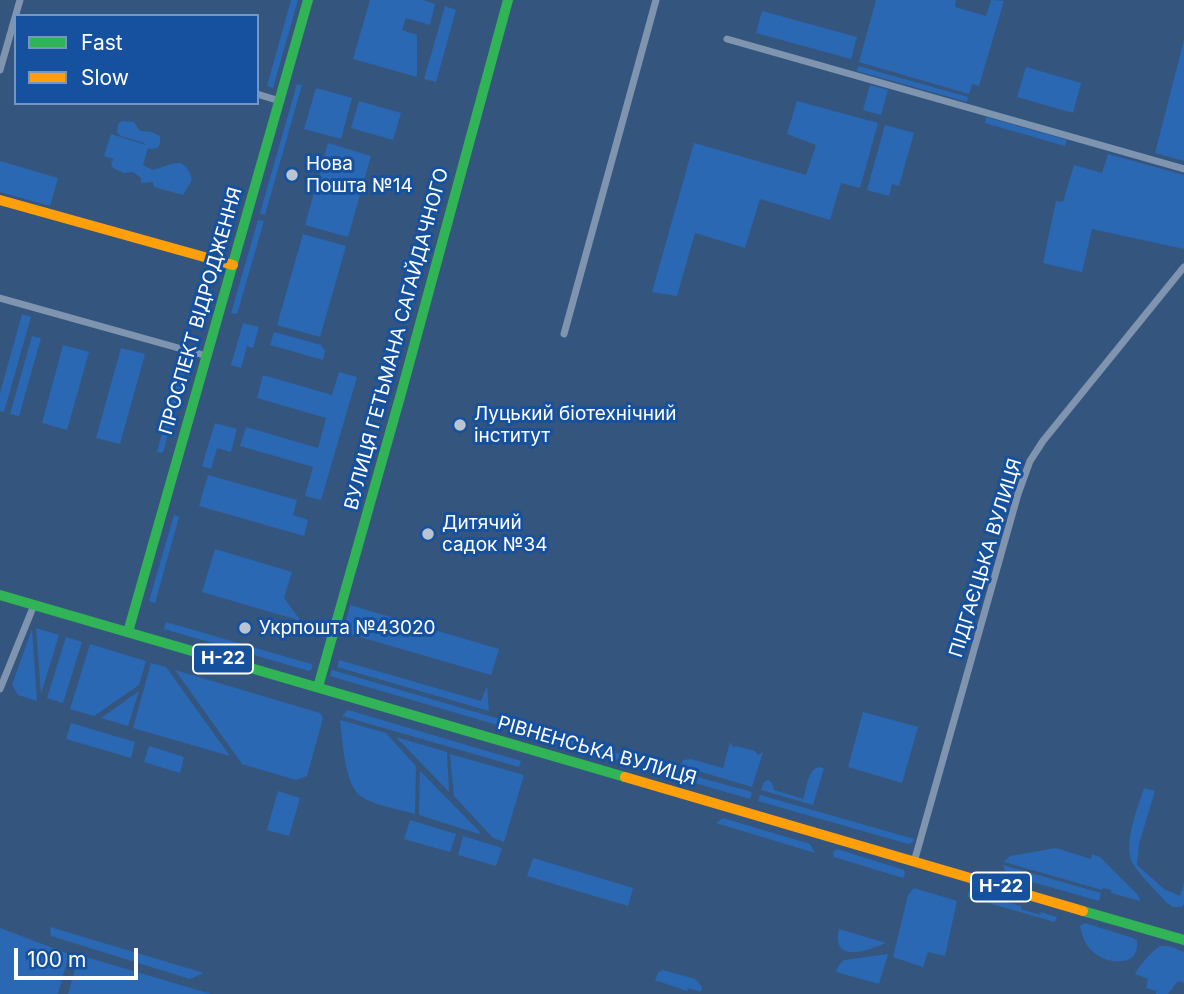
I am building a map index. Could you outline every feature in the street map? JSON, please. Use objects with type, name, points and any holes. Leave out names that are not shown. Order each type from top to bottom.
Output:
[{"type":"main road","name":"ПРОСПЕКТ ВІДРОДЖЕННЯ","points":[[128,632],[309,0]]},
{"type":"main road","name":"ВУЛИЦЯ ГЕТЬМАНА САГАЙДАЧНОГО","points":[[318,687],[508,0]]},
{"type":"main road","points":[[0,200],[233,265]]},
{"type":"main road","name":"РІВНЕНСЬКА ВУЛИЦЯ","points":[[0,595],[1184,940]]},
{"type":"street","points":[[564,334],[656,0]]},
{"type":"street","points":[[0,70],[14,27]]},
{"type":"street","points":[[727,39],[1184,169]]},
{"type":"street","points":[[259,95],[280,100]]},
{"type":"street","name":"ПІДГАЄЦЬКА ВУЛИЦЯ","points":[[914,862],[1030,461],[1051,430],[1184,267]]},
{"type":"street","points":[[0,298],[207,356]]},
{"type":"street","points":[[0,689],[34,605]]},
{"type":"shaded area","points":[[291,0],[298,0],[273,88],[267,86]]},
{"type":"shaded area","points":[[370,0],[423,0],[435,4],[430,25],[406,18],[402,30],[417,35],[417,77],[353,59]]},
{"type":"shaded area","points":[[876,0],[956,0],[955,7],[986,16],[991,0],[1004,1],[979,86],[972,84],[969,94],[859,62]]},
{"type":"shaded area","points":[[445,6],[456,10],[436,82],[424,79]]},
{"type":"shaded area","points":[[762,11],[857,37],[851,59],[756,33]]},
{"type":"shaded area","points":[[1184,40],[1184,161],[1155,153]]},
{"type":"shaded area","points":[[858,66],[968,97],[967,102],[857,71]]},
{"type":"shaded area","points":[[1026,67],[1081,83],[1073,113],[1017,97]]},
{"type":"shaded area","points":[[297,84],[302,85],[265,215],[260,213]]},
{"type":"shaded area","points":[[870,85],[888,90],[881,115],[863,110]]},
{"type":"shaded area","points":[[316,88],[352,98],[341,139],[304,129]]},
{"type":"shaded area","points":[[359,101],[401,113],[393,140],[351,128]]},
{"type":"shaded area","points":[[797,101],[878,123],[860,188],[841,183],[830,220],[760,199],[745,248],[695,233],[677,296],[652,292],[694,143],[806,175],[816,145],[787,134]]},
{"type":"shaded area","points":[[986,117],[1067,140],[1065,146],[985,123]]},
{"type":"shaded area","points":[[122,121],[134,122],[140,131],[160,136],[157,148],[148,148],[143,165],[153,170],[177,163],[186,166],[192,180],[183,195],[154,187],[153,182],[141,183],[141,178],[133,172],[124,173],[113,168],[111,162],[114,159],[104,156],[111,134],[146,145],[117,133],[118,124]]},
{"type":"shaded area","points":[[885,125],[914,133],[899,186],[892,184],[889,196],[867,190]]},
{"type":"shaded area","points":[[328,143],[371,156],[348,237],[305,225]]},
{"type":"shaded area","points":[[1108,154],[1184,175],[1184,249],[1092,229],[1082,272],[1043,263],[1056,201],[1063,202],[1074,165],[1102,173]]},
{"type":"shaded area","points":[[0,161],[58,178],[50,206],[0,192]]},
{"type":"shaded area","points":[[258,220],[264,221],[237,314],[231,313]]},
{"type":"shaded area","points":[[303,234],[346,246],[320,337],[277,325]]},
{"type":"shaded area","points":[[22,314],[31,317],[4,412],[0,411],[0,393]]},
{"type":"shaded area","points":[[243,323],[259,327],[253,348],[247,346],[241,368],[231,365]]},
{"type":"shaded area","points":[[274,332],[321,345],[325,351],[323,360],[270,345]]},
{"type":"shaded area","points":[[32,336],[41,338],[19,416],[10,414]]},
{"type":"shaded area","points":[[63,345],[89,352],[67,430],[42,423]]},
{"type":"shaded area","points":[[121,348],[145,354],[120,444],[96,438]]},
{"type":"shaded area","points":[[182,359],[188,361],[163,453],[157,452]]},
{"type":"shaded area","points":[[339,372],[357,377],[321,500],[305,496],[313,467],[240,446],[246,427],[318,448],[326,418],[257,398],[263,375],[332,395]]},
{"type":"shaded area","points":[[215,423],[237,429],[231,452],[217,448],[211,469],[202,466]]},
{"type":"shaded area","points":[[208,475],[297,500],[293,515],[308,520],[304,536],[199,506]]},
{"type":"shaded area","points":[[174,515],[179,517],[155,603],[149,601]]},
{"type":"shaded area","points":[[215,549],[292,572],[284,598],[301,621],[202,592]]},
{"type":"shaded area","points":[[350,605],[499,649],[491,675],[343,632]]},
{"type":"shaded area","points":[[166,622],[311,664],[312,669],[309,671],[164,629]]},
{"type":"shaded area","points":[[36,628],[59,635],[41,694]]},
{"type":"shaded area","points":[[32,629],[37,701],[18,695],[12,685]]},
{"type":"shaded area","points":[[66,637],[82,642],[63,703],[47,698]]},
{"type":"shaded area","points":[[90,644],[146,661],[139,685],[94,716],[70,709]]},
{"type":"shaded area","points":[[339,660],[481,701],[487,686],[489,711],[337,667]]},
{"type":"shaded area","points":[[151,663],[166,667],[230,756],[133,728]]},
{"type":"shaded area","points":[[175,670],[320,713],[323,718],[307,776],[296,780],[242,764]]},
{"type":"shaded area","points":[[332,670],[530,728],[528,734],[330,676]]},
{"type":"shaded area","points":[[139,691],[128,726],[101,718]]},
{"type":"shaded area","points":[[348,710],[521,761],[519,767],[342,716]]},
{"type":"shaded area","points":[[863,712],[918,727],[902,783],[848,767]]},
{"type":"shaded area","points":[[340,720],[386,733],[416,766],[415,814],[374,803],[356,791],[345,762]]},
{"type":"shaded area","points":[[71,723],[135,742],[131,758],[66,739]]},
{"type":"shaded area","points":[[541,731],[634,758],[632,764],[571,746],[572,743],[557,739],[556,742],[539,737]]},
{"type":"shaded area","points":[[396,737],[447,752],[449,792]]},
{"type":"shaded area","points":[[730,742],[733,747],[755,751],[758,755],[763,752],[752,787],[681,766],[683,760],[691,759],[723,768]]},
{"type":"shaded area","points":[[149,746],[184,757],[180,773],[144,762]]},
{"type":"shaded area","points":[[450,754],[524,775],[504,842],[493,838],[454,796]]},
{"type":"shaded area","points":[[818,767],[824,768],[813,805],[761,790],[764,782],[768,780],[774,790],[803,799],[809,776]]},
{"type":"shaded area","points":[[420,771],[480,832],[479,834],[419,815]]},
{"type":"shaded area","points":[[680,772],[752,792],[750,799],[678,778]]},
{"type":"shaded area","points":[[1144,788],[1155,791],[1139,844],[1137,865],[1164,889],[1180,896],[1184,883],[1182,907],[1173,907],[1167,903],[1133,864],[1130,856],[1132,826]]},
{"type":"shaded area","points":[[278,791],[300,798],[289,836],[267,830]]},
{"type":"shaded area","points":[[760,795],[914,839],[908,844],[758,801]]},
{"type":"shaded area","points":[[723,818],[810,844],[815,853],[716,823]]},
{"type":"shaded area","points":[[410,820],[456,834],[450,852],[404,839]]},
{"type":"shaded area","points":[[463,836],[502,848],[496,866],[458,855]]},
{"type":"shaded area","points":[[1056,848],[1091,859],[1092,854],[1100,857],[1138,895],[1140,901],[1111,893],[1112,890],[1102,890],[1004,862],[1010,856]]},
{"type":"shaded area","points":[[837,849],[904,870],[905,875],[903,878],[834,857],[833,852]]},
{"type":"shaded area","points":[[533,858],[633,888],[628,906],[527,876]]},
{"type":"shaded area","points":[[1003,865],[1101,893],[1099,901],[1011,876]]},
{"type":"shaded area","points":[[914,888],[957,901],[945,956],[928,952],[923,967],[893,957],[908,895]]},
{"type":"shaded area","points":[[969,891],[1021,906],[1021,909],[1040,915],[1041,912],[1057,917],[1055,922],[967,897]]},
{"type":"shaded area","points":[[1085,923],[1133,938],[1137,941],[1133,956],[1128,960],[1113,961],[1098,955],[1084,940],[1080,926]]},
{"type":"shaded area","points":[[50,927],[204,973],[190,979],[51,936]]},
{"type":"shaded area","points":[[0,928],[69,954],[58,994],[0,994]]},
{"type":"shaded area","points":[[839,929],[886,943],[861,951],[846,951],[840,947]]},
{"type":"shaded area","points":[[1160,946],[1169,946],[1184,952],[1184,983],[1178,981],[1168,994],[1156,994],[1156,991],[1146,988],[1148,979],[1135,974]]},
{"type":"shaded area","points":[[888,954],[879,984],[836,972],[844,960]]},
{"type":"shaded area","points":[[79,955],[211,994],[68,994]]},
{"type":"shaded area","points":[[663,970],[695,979],[702,987],[701,992],[688,988],[687,991],[655,980]]},
{"type":"traffic: fast","points":[[128,632],[308,0]]},
{"type":"traffic: fast","points":[[318,687],[508,0]]},
{"type":"traffic: fast","points":[[0,595],[625,777]]},
{"type":"traffic: fast","points":[[1083,911],[1184,940]]},
{"type":"traffic: slow","points":[[0,200],[233,265]]},
{"type":"traffic: slow","points":[[625,777],[1083,911]]},
{"type":"place","name":"Нова Пошта №14","points":[[292,175]]},
{"type":"place","name":"Луцький біотехнічний інститут","points":[[460,425]]},
{"type":"place","name":"Дитячий садок №34","points":[[428,534]]},
{"type":"place","name":"Укрпошта №43020","points":[[245,628]]}]
